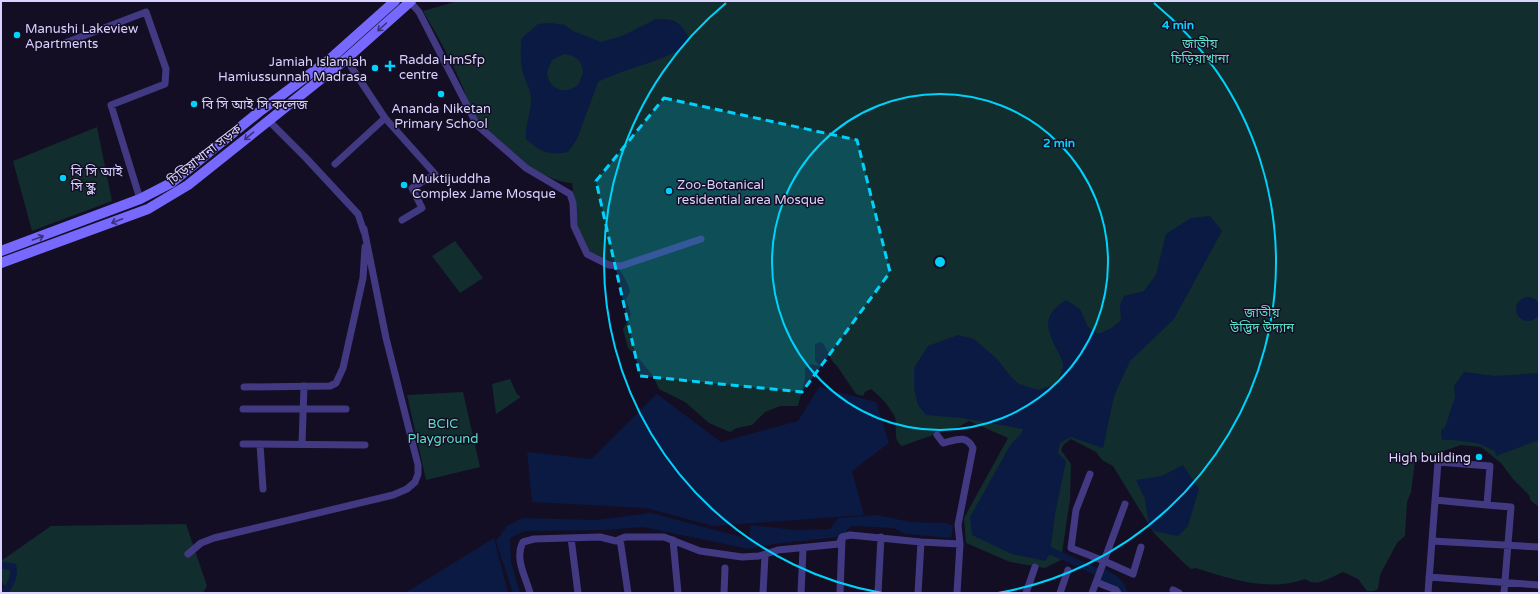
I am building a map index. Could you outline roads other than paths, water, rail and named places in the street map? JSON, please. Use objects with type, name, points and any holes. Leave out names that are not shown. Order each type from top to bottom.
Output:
[{"type":"main road","name":"চিড়িয়াখানা সড়ক","points":[[1,251],[140,199],[171,183],[259,112],[330,59],[395,1]]},
{"type":"main road","name":"চিড়িয়াখানা সড়ক","points":[[1,263],[144,210],[167,199],[188,185],[268,120],[346,60],[411,1]]},
{"type":"main road","points":[[259,112],[268,120]]},
{"type":"main road","points":[[140,199],[144,210]]},
{"type":"street","points":[[411,1],[419,12],[477,125],[526,168],[570,194],[573,203],[574,226],[586,254],[591,258],[609,265],[621,266],[701,239]]},
{"type":"street","points":[[65,43],[146,12],[166,69],[165,84],[111,105],[140,199]]},
{"type":"street","points":[[346,60],[385,118],[436,174],[412,188],[422,208],[402,220]]},
{"type":"street","points":[[335,164],[385,118]]},
{"type":"street","points":[[188,554],[201,543],[214,538],[393,495],[407,489],[416,482],[418,474],[415,449],[386,338],[364,229],[358,214],[268,120]]},
{"type":"street","points":[[244,387],[330,386],[336,383],[340,376],[363,278],[365,251],[364,229]]},
{"type":"street","points":[[302,444],[304,386]]},
{"type":"street","points":[[243,409],[346,409]]},
{"type":"street","points":[[937,435],[944,443],[964,439],[970,442],[973,448],[958,525],[960,544],[957,593]]},
{"type":"street","points":[[243,444],[365,445]]},
{"type":"street","points":[[260,444],[263,489]]},
{"type":"street","points":[[1428,593],[1438,462],[1490,466],[1487,505]]},
{"type":"street","points":[[1090,474],[1076,510],[1071,548],[1103,563],[1133,574],[1141,547]]},
{"type":"street","points":[[1435,500],[1511,507],[1504,593]]},
{"type":"street","points":[[1092,593],[1125,504]]},
{"type":"street","points":[[842,537],[850,535],[960,544]]},
{"type":"street","points":[[530,593],[520,561],[520,548],[523,542],[534,538],[600,537],[616,541],[625,537],[664,537],[700,551],[742,557],[765,555],[778,550],[803,549],[839,544],[842,537]]},
{"type":"street","points":[[840,593],[842,537]]},
{"type":"street","points":[[878,593],[882,537]]},
{"type":"street","points":[[571,538],[578,593]]},
{"type":"street","points":[[620,539],[628,593]]},
{"type":"street","points":[[673,540],[678,593]]},
{"type":"street","points":[[1432,541],[1539,547]]},
{"type":"street","points":[[918,593],[921,542]]},
{"type":"street","points":[[801,593],[803,549]]},
{"type":"street","points":[[763,593],[765,555]]},
{"type":"street","points":[[1026,593],[1035,567]]},
{"type":"street","points":[[724,593],[725,568]]},
{"type":"street","points":[[1060,593],[1068,570]]},
{"type":"street","points":[[1429,577],[1539,585]]},
{"type":"street","points":[[1096,582],[1116,590],[1118,593]]},
{"type":"water","points":[[656,19],[667,19],[682,27],[688,36],[686,45],[665,57],[598,82],[577,139],[568,152],[545,152],[526,139],[531,96],[522,69],[521,39],[538,24],[550,23],[565,25],[573,31],[601,42],[622,36]],"holes":[[[564,54],[580,62],[583,73],[578,85],[568,90],[558,89],[550,83],[547,72],[552,60]]]},
{"type":"water","points":[[1210,216],[1222,231],[1174,319],[1130,361],[1114,396],[1103,448],[1071,437],[1060,443],[1058,453],[1066,461],[1055,514],[1050,554],[1045,561],[1012,554],[972,535],[970,517],[1011,444],[1021,434],[1023,429],[962,418],[926,415],[918,405],[914,388],[914,368],[928,346],[958,335],[974,339],[997,359],[1011,377],[1019,384],[1038,390],[1056,384],[1062,372],[1063,364],[1049,330],[1049,318],[1052,312],[1066,300],[1080,309],[1088,327],[1098,334],[1112,328],[1121,320],[1120,305],[1124,296],[1144,291],[1156,275],[1166,234],[1191,218]]},
{"type":"water","points":[[1528,297],[1533,298],[1539,304],[1539,314],[1533,320],[1528,321],[1523,320],[1517,314],[1516,309],[1517,304],[1523,298]]},
{"type":"water","points":[[1464,372],[1495,376],[1539,373],[1539,440],[1496,456],[1495,451],[1477,443],[1442,440],[1441,430],[1445,427],[1455,397],[1454,386]]},
{"type":"water","points":[[819,387],[876,402],[889,443],[852,471],[864,515],[713,526],[646,508],[532,502],[527,452],[592,459],[657,394],[721,442],[798,421]]},
{"type":"water","points":[[1183,465],[1199,489],[1188,526],[1178,536],[1154,531],[1149,525],[1145,499],[1136,480],[1162,476]]},
{"type":"water","points":[[651,513],[749,539],[751,525],[796,530],[830,529],[838,518],[877,515],[910,522],[947,523],[953,526],[951,538],[905,534],[894,528],[852,526],[839,537],[774,544],[749,549],[643,527],[606,530],[525,531],[510,538],[511,562],[520,593],[513,593],[496,541],[507,526],[523,518],[596,520]]},
{"type":"water","points":[[494,538],[508,593],[405,593]]},
{"type":"water","points":[[1102,568],[1111,572],[1118,578],[1124,584],[1128,593],[1121,593],[1097,580]]},
{"type":"waterway","points":[[1042,547],[1104,575]]},
{"type":"waterway","points":[[1,565],[13,567],[12,581],[4,593]]},
{"type":"place","name":"Manushi Lakeview Apartments","points":[[17,35]]},
{"type":"place","name":"Radda HmSfp centre","points":[[390,66]]},
{"type":"place","name":"Jamiah Islamiah Hamiussunnah Madrasa","points":[[375,68]]},
{"type":"place","name":"Ananda Niketan Primary School","points":[[441,94]]},
{"type":"place","name":"বি সি আই সি কলেজ","points":[[194,104]]},
{"type":"place","name":"বি সি আই সি স্কুল","points":[[63,178]]},
{"type":"place","name":"Muktijuddha Complex Jame Mosque","points":[[404,185]]},
{"type":"place","name":"Zoo-Botanical residential area Mosque","points":[[669,191]]},
{"type":"place","name":"High building","points":[[1479,457]]},
{"type":"park label","name":"জাতীয় চিড়িয়াখানা","points":[[1200,50]]},
{"type":"park label","name":"জাতীয় উদ্ভিদ উদ্যান","points":[[1262,320]]},
{"type":"park label","name":"BCIC Playground","points":[[443,430]]}]
